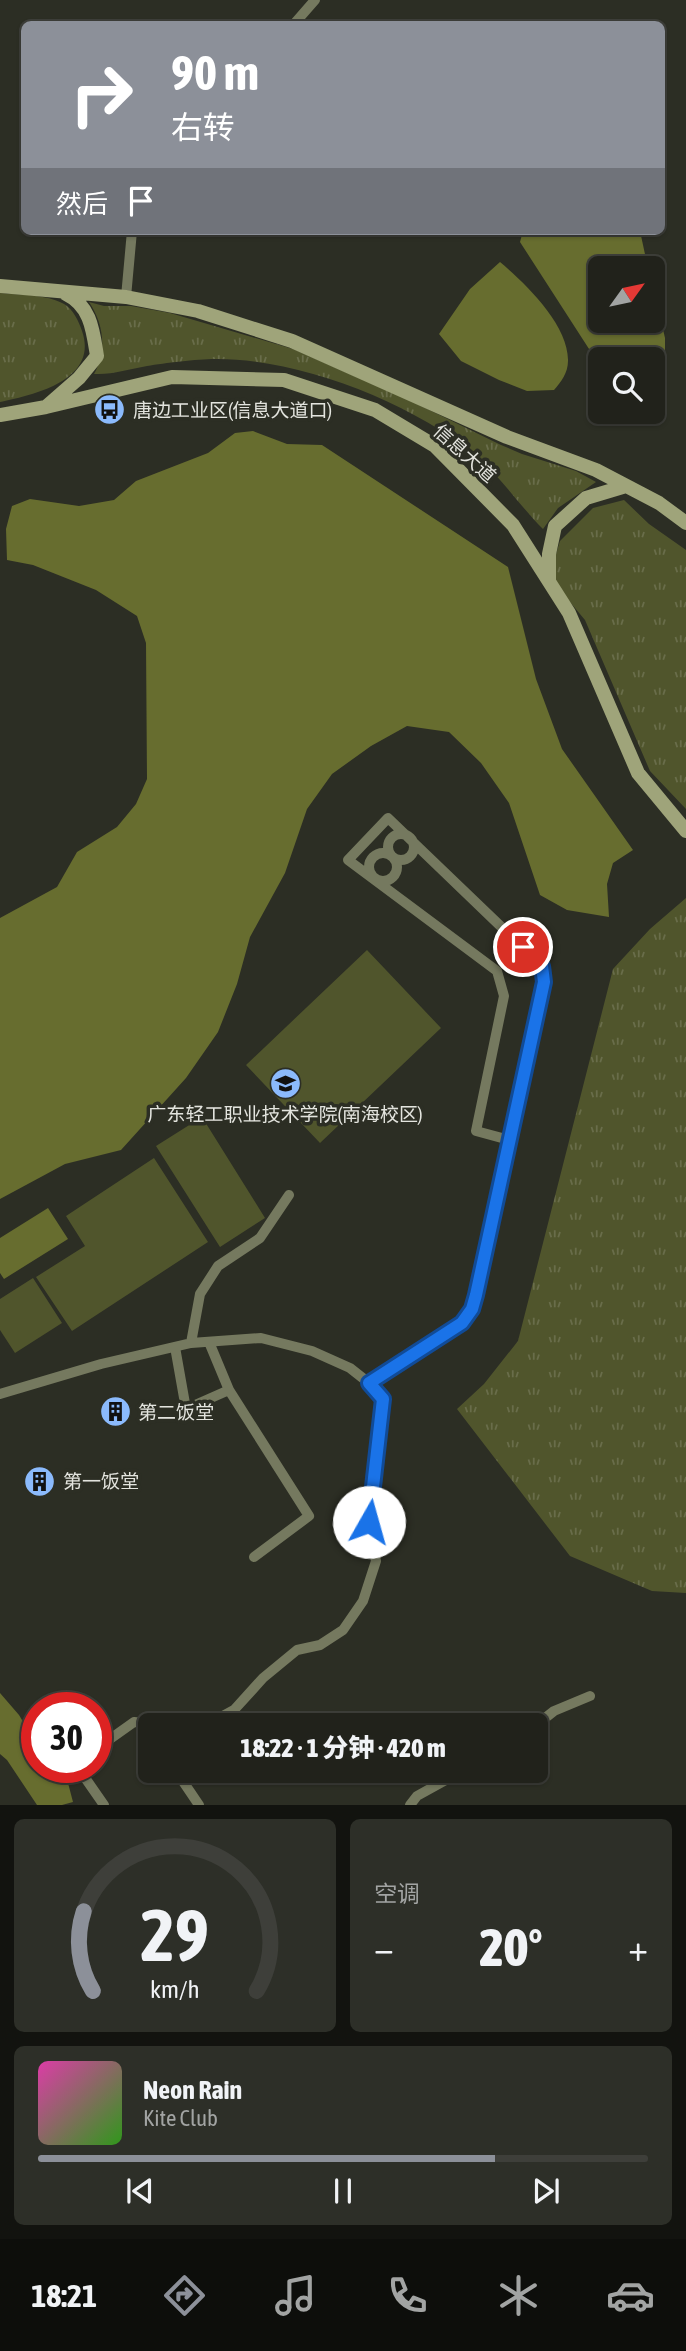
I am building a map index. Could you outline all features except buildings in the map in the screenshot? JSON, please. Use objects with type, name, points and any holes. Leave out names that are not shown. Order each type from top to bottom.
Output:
[{"type":"main road","name":"信息大道","points":[[0,286],[126,297],[198,311],[292,341],[507,437],[596,470],[659,503],[686,523]]},
{"type":"main road","points":[[46,407],[79,378],[96,356],[92,328],[79,300],[58,290]]},
{"type":"main road","name":"信息大道","points":[[0,415],[46,407],[172,377],[284,380],[375,410],[435,446],[513,525],[569,613],[638,773],[686,831]]},
{"type":"main road","points":[[549,582],[549,554],[555,526],[586,498],[626,486]]},
{"type":"street","points":[[297,21],[315,0]]},
{"type":"street","points":[[126,297],[132,235]]},
{"type":"street","points":[[369,1383],[462,1323],[472,1309],[544,982],[542,966],[388,818],[348,860],[497,971],[504,996],[476,1131],[509,1140]]},
{"type":"street","points":[[392,856],[383,853],[374,855],[369,863],[373,877],[380,881],[393,877],[397,864],[392,856],[388,848],[390,840],[402,834],[410,838],[414,845],[410,856],[403,860],[392,856]]},
{"type":"street","points":[[191,1343],[200,1294],[218,1266],[260,1238],[289,1195]]},
{"type":"street","points":[[0,1394],[88,1367],[191,1343],[261,1338],[299,1348],[350,1368],[383,1399],[369,1522],[376,1561],[363,1601],[343,1630],[320,1645],[297,1650],[263,1678],[228,1713]]},
{"type":"street","points":[[209,1342],[229,1390],[309,1516],[254,1558]]},
{"type":"street","points":[[175,1347],[186,1409],[229,1390]]},
{"type":"street","points":[[548,1717],[590,1696]]},
{"type":"street","points":[[112,1738],[134,1722],[138,1723]]},
{"type":"street","points":[[89,1783],[104,1805]]},
{"type":"street","points":[[184,1783],[199,1805]]},
{"type":"street","points":[[410,1805],[417,1796],[440,1783]]},
{"type":"green space","points":[[0,293],[41,297],[64,304],[77,320],[85,348],[81,362],[60,382],[30,395],[0,402]]},
{"type":"green space","points":[[89,302],[170,313],[293,349],[413,402],[501,445],[576,471],[596,482],[558,508],[543,529],[475,455],[419,418],[352,387],[282,366],[215,359],[171,362],[94,374],[101,356],[102,338],[98,319]]},
{"type":"green space","points":[[624,500],[649,524],[686,550],[686,809],[650,771],[585,620],[549,577],[560,541],[593,508]]},
{"type":"green space","points":[[686,898],[686,1593],[652,1591],[570,1556],[457,1409],[484,1384],[518,1341],[613,969],[650,929]]},
{"type":"green space","points":[[367,950],[441,1028],[320,1143],[246,1065]]},
{"type":"green space","points":[[202,1117],[265,1218],[220,1247],[156,1146]]},
{"type":"green space","points":[[154,1158],[208,1242],[72,1331],[36,1277],[85,1246],[66,1216]]},
{"type":"green space","points":[[33,1278],[62,1323],[15,1353],[0,1330],[0,1299]]},
{"type":"shaded area","points":[[522,235],[641,235],[645,256],[588,256],[588,333],[664,333],[665,347],[588,347],[520,242]]},
{"type":"shaded area","points":[[500,262],[533,293],[554,319],[561,333],[568,365],[564,377],[554,390],[527,391],[499,380],[461,361],[439,334],[470,289]]},
{"type":"shaded area","points":[[253,431],[287,444],[322,445],[508,567],[536,679],[562,749],[633,850],[613,863],[607,884],[609,917],[567,910],[540,895],[509,803],[481,763],[449,732],[407,726],[371,746],[332,774],[307,809],[285,873],[250,937],[237,984],[218,1032],[186,1078],[121,1150],[65,1164],[0,1199],[0,918],[57,887],[77,852],[117,827],[136,804],[147,779],[146,643],[137,616],[96,590],[33,565],[7,560],[6,529],[12,506],[30,499],[79,506],[114,500],[136,481],[208,453],[235,433]]},
{"type":"shaded area","points":[[48,1208],[68,1239],[4,1279],[0,1273],[0,1238]]},
{"type":"shaded area","points":[[0,1693],[21,1718],[21,1781],[0,1754]]},
{"type":"shaded area","points":[[22,1783],[68,1783],[73,1802],[37,1805]]},
{"type":"place","name":"唐边工业区(信息大道口)","points":[[110,410]]},
{"type":"place","name":"广东轻工职业技术学院(南海校区)","points":[[285,1083]]},
{"type":"place","name":"第二饭堂","points":[[115,1412]]},
{"type":"place","name":"第一饭堂","points":[[40,1481]]},
{"type":"route","points":[[369,1522],[383,1399],[369,1383],[462,1323],[472,1309],[476,1295],[544,982],[542,966],[523,947]]}]
